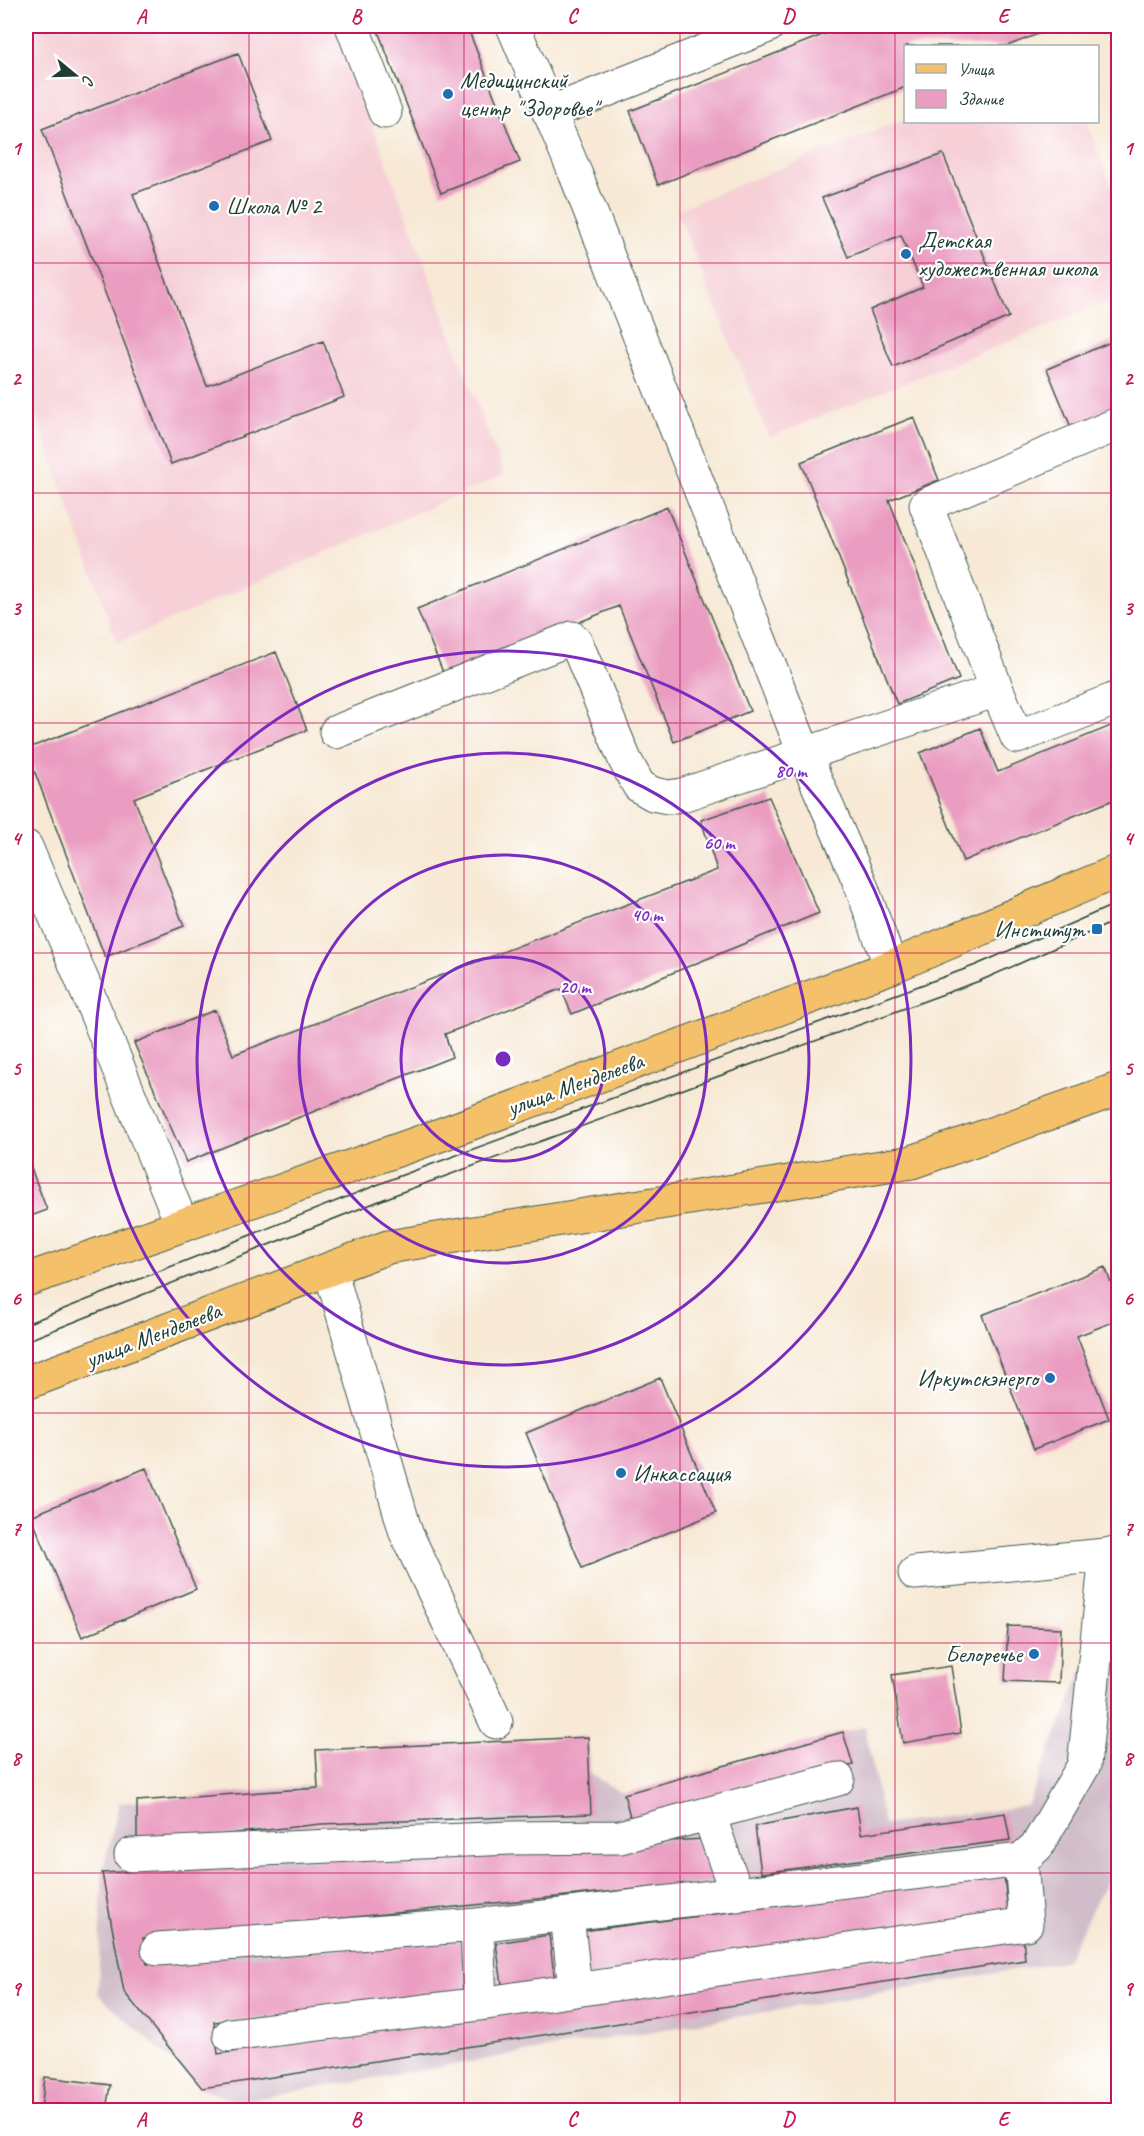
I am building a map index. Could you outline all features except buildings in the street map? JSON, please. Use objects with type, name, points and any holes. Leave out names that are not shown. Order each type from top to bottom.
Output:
[{"type":"main road","name":"улица Менделеева","points":[[26,1280],[429,1139],[891,967],[1119,871]]},
{"type":"main road","name":"улица Менделеева","points":[[26,1383],[387,1247],[912,1162],[1119,1089]]},
{"type":"street","points":[[351,26],[385,112]]},
{"type":"street","points":[[513,26],[860,883],[891,967]]},
{"type":"street","points":[[549,113],[768,26]]},
{"type":"street","points":[[595,224],[805,754],[860,883]]},
{"type":"street","points":[[1119,424],[926,505],[1017,737],[1119,698]]},
{"type":"street","points":[[336,732],[572,639],[576,642],[625,760],[639,786],[653,794],[668,797],[682,795],[997,690]]},
{"type":"street","points":[[26,850],[182,1225]]},
{"type":"street","points":[[330,1269],[406,1533],[496,1722]]},
{"type":"street","points":[[158,1949],[567,1916],[1021,1860],[1037,1846],[1084,1765],[1112,1553],[915,1573]]},
{"type":"street","points":[[131,1856],[510,1838],[620,1837],[838,1779]]},
{"type":"street","points":[[709,1815],[737,1894]]},
{"type":"street","points":[[230,2035],[480,2004],[1026,1924],[1021,1860]]},
{"type":"street","points":[[567,1916],[575,1989]]},
{"type":"street","points":[[477,1925],[480,2004]]},
{"type":"shaded area","name":"Школа № 2","points":[[26,26],[335,26],[504,475],[117,643],[26,387]]},
{"type":"shaded area","name":"Детская художественная школа","points":[[904,119],[904,123],[1087,123],[1118,204],[1118,298],[769,437],[676,210]]},
{"type":"shaded area","points":[[1087,1659],[1118,1660],[1118,1859],[1066,1961],[234,2102],[202,2088],[98,1994],[102,1873],[119,1803],[318,1785],[590,1774],[624,1794],[865,1726],[884,1825],[1027,1806]]},
{"type":"tram line","points":[[26,1324],[397,1177],[976,965],[1118,903]]},
{"type":"tram line","points":[[26,1341],[402,1192],[982,980],[1118,920]]},
{"type":"place","name":"Медицинский центр \"Здоровье\"","points":[[448,94]]},
{"type":"place","name":"Школа № 2","points":[[214,206]]},
{"type":"place","name":"Детская художественная школа","points":[[906,254]]},
{"type":"place","name":"Институт","points":[[1097,929]]},
{"type":"place","name":"Иркутскэнерго","points":[[1050,1378]]},
{"type":"place","name":"Инкассация","points":[[621,1473]]},
{"type":"place","name":"Белоречье","points":[[1034,1654]]}]
